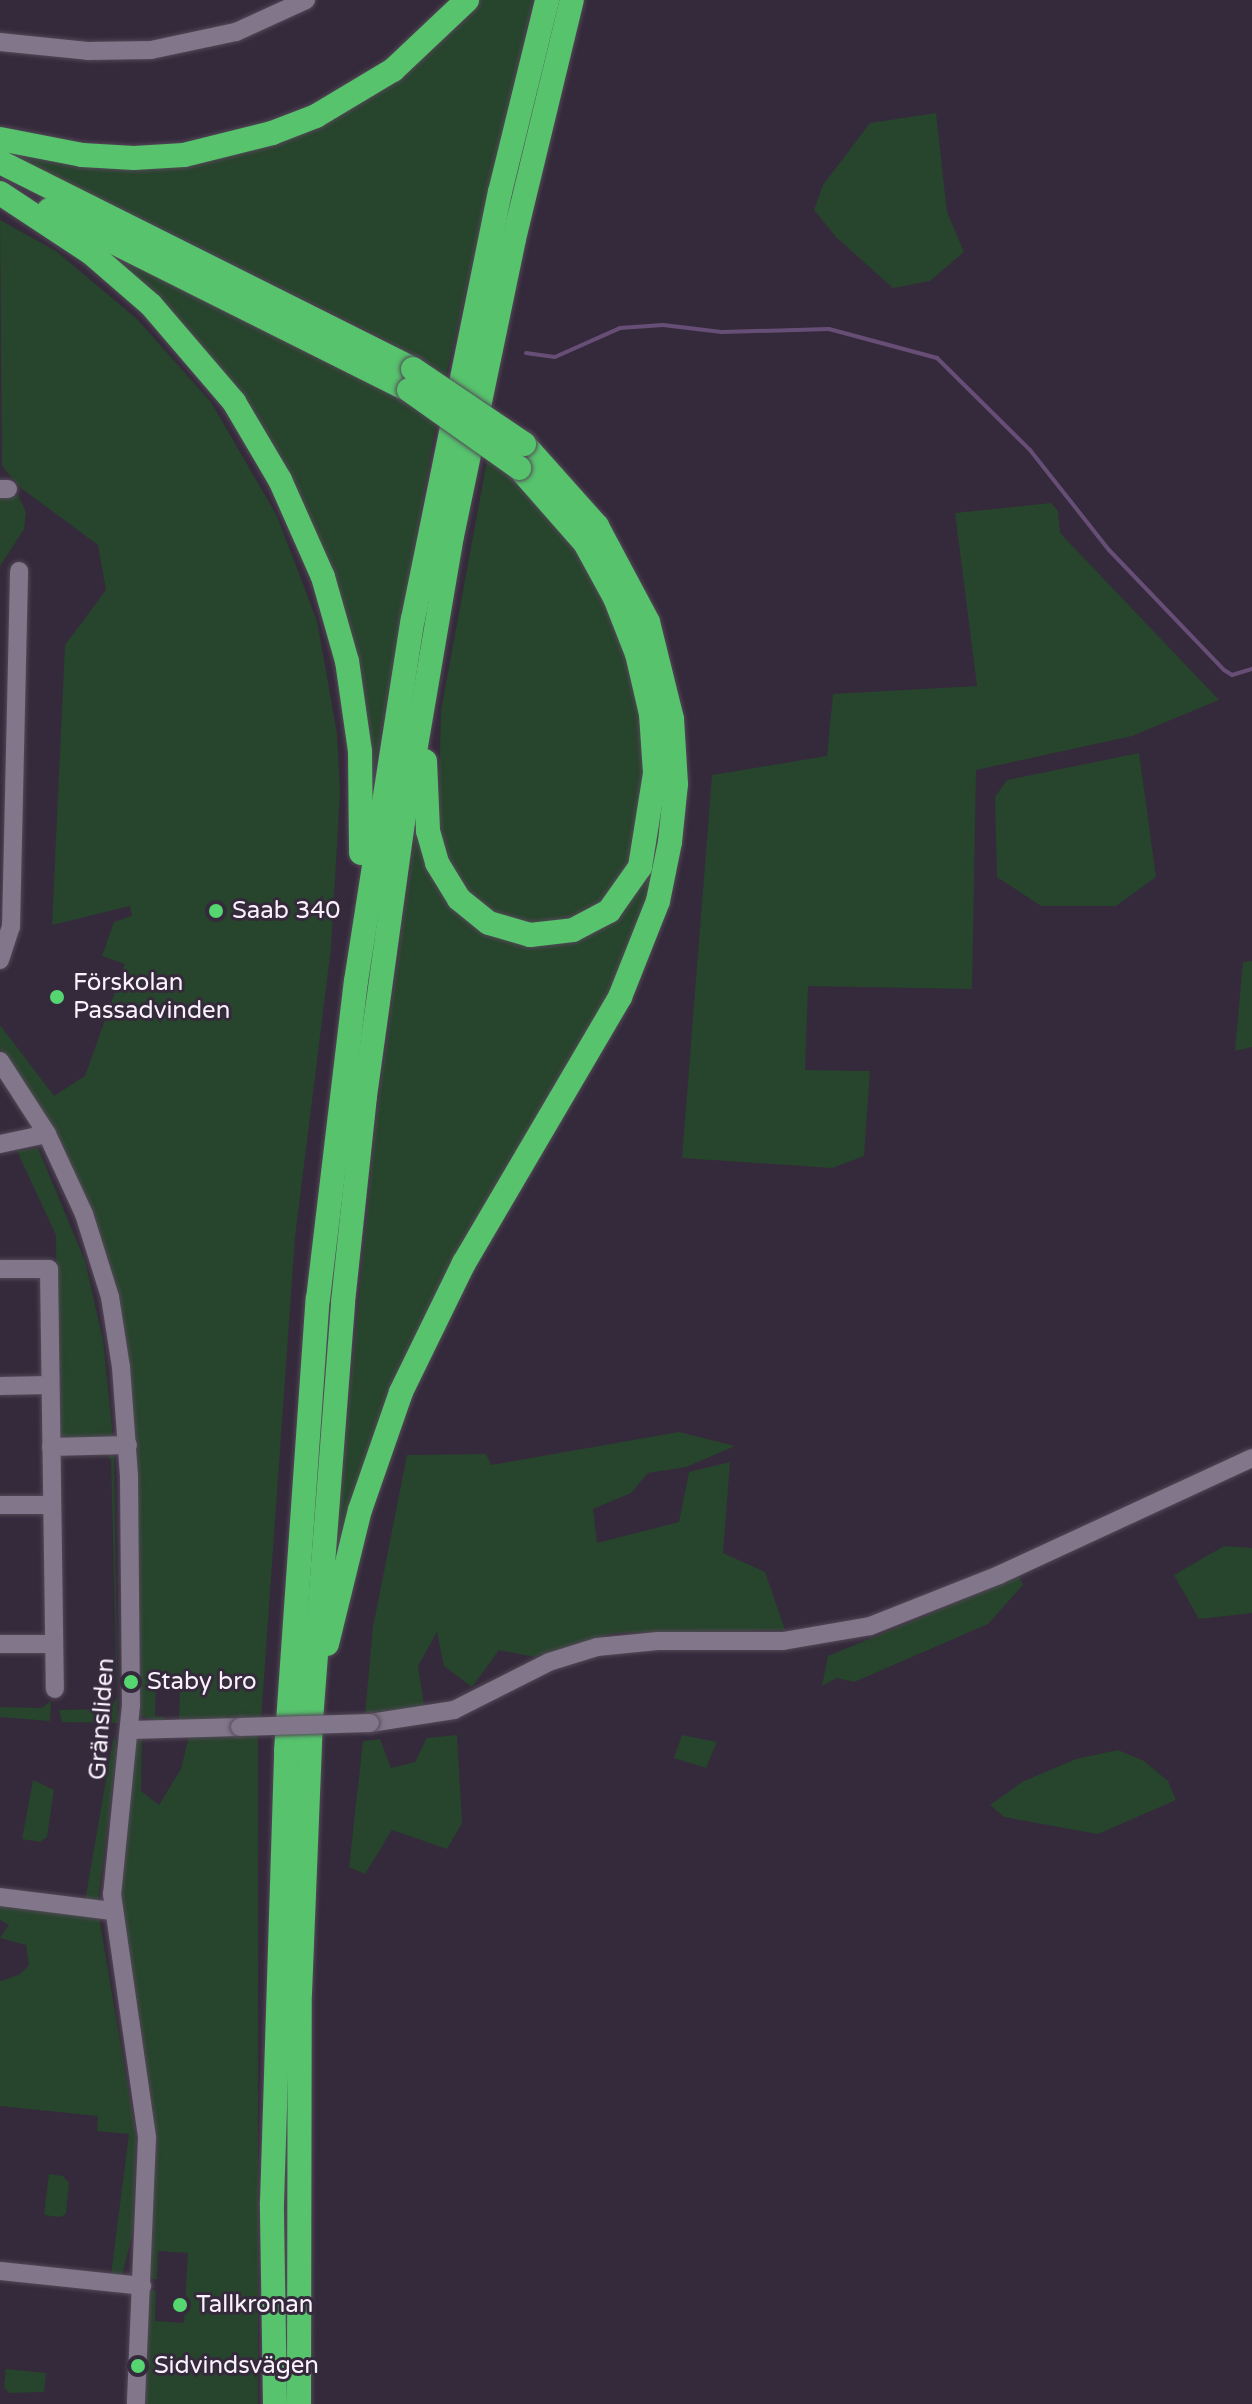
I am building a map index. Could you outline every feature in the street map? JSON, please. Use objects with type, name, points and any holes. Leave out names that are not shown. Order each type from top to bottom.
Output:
[{"type":"highway","points":[[0,139],[82,155],[134,158],[184,155],[261,137],[316,116],[393,70],[467,0]]},
{"type":"highway","points":[[275,2404],[273,2188],[288,1701],[318,1299],[356,981],[413,619],[500,192],[547,0]]},
{"type":"highway","points":[[299,2404],[300,1993],[311,1720],[340,1333],[363,1112],[425,690],[514,239],[572,0]]},
{"type":"highway","points":[[0,162],[411,380],[521,456],[597,526],[648,622],[672,719],[676,784],[670,842],[658,901],[620,997],[450,1289],[401,1392],[360,1510],[311,1720]]},
{"type":"highway","points":[[0,187],[411,380]]},
{"type":"highway","points":[[0,193],[91,253],[178,334],[234,402],[296,510],[337,618],[354,703],[362,804],[356,981]]},
{"type":"highway","points":[[425,690],[428,831],[437,863],[459,899],[489,923],[530,935],[573,930],[609,911],[640,867],[652,818],[654,752],[645,683],[615,598],[585,543],[521,456]]},
{"type":"street","points":[[0,42],[88,51],[161,49],[236,32],[306,0]]},
{"type":"street","points":[[0,960],[11,927],[7,815],[9,615],[19,571]]},
{"type":"street","name":"Gränsliden","points":[[0,1061],[47,1134],[79,1202],[106,1283],[128,1445],[130,1730],[113,1847],[113,1911],[146,2111],[136,2404]]},
{"type":"street","points":[[0,1144],[30,1142],[47,1134]]},
{"type":"street","points":[[0,1269],[49,1269],[55,1689]]},
{"type":"street","points":[[0,1386],[50,1385]]},
{"type":"street","points":[[51,1447],[128,1445]]},
{"type":"street","points":[[130,1730],[370,1723],[454,1710],[549,1662],[597,1647],[783,1641],[870,1626],[999,1575],[1252,1458]]},
{"type":"street","points":[[0,1505],[52,1505]]},
{"type":"street","points":[[0,1644],[54,1644]]},
{"type":"street","points":[[0,1897],[113,1911]]},
{"type":"street","points":[[0,2271],[142,2286]]},
{"type":"green space","points":[[478,0],[533,0],[446,376],[385,340],[13,155],[14,150],[129,167],[389,86],[434,49]]},
{"type":"green space","points":[[936,113],[947,212],[964,252],[930,281],[893,288],[836,237],[814,210],[823,185],[870,123]]},
{"type":"green space","points":[[0,220],[56,251],[137,319],[211,402],[277,516],[317,621],[337,734],[340,793],[331,948],[295,1237],[261,1720],[179,1722],[180,1690],[156,1689],[155,1716],[165,1717],[165,1723],[136,1715],[135,1437],[124,1334],[12,1065],[0,1049],[0,1025],[54,1096],[85,1076],[125,964],[102,956],[114,922],[132,916],[130,906],[52,925],[65,645],[106,590],[98,545],[21,488],[2,466]]},
{"type":"green space","points":[[107,249],[348,369],[437,420],[373,777],[367,779],[287,472],[104,254]]},
{"type":"green space","points":[[521,454],[589,530],[619,578],[642,632],[664,725],[667,782],[661,846],[648,904],[619,980],[410,1350],[361,1475],[340,1557],[334,1557],[377,1111],[418,813],[433,875],[458,911],[491,934],[528,943],[576,937],[609,920],[647,875],[659,828],[660,727],[637,631],[591,540],[520,460]]},
{"type":"green space","points":[[488,455],[518,480],[576,549],[614,616],[638,697],[645,757],[631,865],[599,908],[575,919],[527,927],[482,908],[452,875],[438,835],[441,710]]},
{"type":"green space","points":[[0,494],[18,495],[26,512],[24,529],[0,566]]},
{"type":"green space","points":[[1051,503],[1058,511],[1060,533],[1219,700],[1132,736],[976,770],[972,989],[808,986],[805,1070],[870,1071],[864,1156],[832,1168],[682,1158],[712,775],[827,756],[833,694],[977,686],[955,513]]},
{"type":"green space","points":[[1139,753],[1156,877],[1116,906],[1041,906],[997,877],[995,797],[1007,780]]},
{"type":"green space","points":[[1252,961],[1252,1047],[1235,1051],[1243,962]]},
{"type":"green space","points":[[38,1148],[85,1261],[103,1340],[113,1437],[64,1440],[58,1432],[56,1235],[17,1151]]},
{"type":"green space","points":[[679,1432],[735,1446],[686,1467],[648,1473],[631,1493],[593,1509],[597,1543],[679,1522],[689,1472],[730,1462],[723,1553],[765,1572],[785,1630],[614,1633],[535,1657],[499,1650],[472,1687],[444,1666],[437,1632],[418,1666],[425,1712],[365,1714],[373,1627],[407,1455],[486,1454],[491,1465]]},
{"type":"green space","points":[[103,1451],[114,1454],[118,1723],[62,1722],[59,1710],[109,1709],[117,1698],[111,1460]]},
{"type":"green space","points":[[1224,1546],[1252,1548],[1252,1613],[1199,1619],[1174,1575]]},
{"type":"green space","points":[[1019,1577],[1023,1585],[988,1624],[854,1682],[837,1678],[822,1686],[828,1656]]},
{"type":"green space","points":[[51,1701],[50,1721],[0,1717],[0,1707],[42,1708]]},
{"type":"green space","points":[[258,1733],[258,2404],[142,2404],[148,2291],[156,2291],[155,2321],[184,2323],[188,2253],[158,2251],[157,2279],[150,2279],[153,2111],[120,1886],[135,1740],[142,1740],[141,1791],[159,1805],[181,1769],[189,1736]]},
{"type":"green space","points":[[114,1734],[117,1751],[98,1901],[85,1901]]},
{"type":"green space","points":[[457,1735],[462,1823],[447,1849],[392,1830],[365,1874],[349,1867],[363,1741],[380,1739],[391,1768],[415,1762],[427,1738]]},
{"type":"green space","points":[[682,1735],[717,1742],[706,1768],[674,1758]]},
{"type":"green space","points":[[1118,1750],[1144,1761],[1168,1781],[1176,1800],[1098,1834],[1004,1817],[990,1805],[1022,1782],[1076,1759]]},
{"type":"green space","points":[[33,1780],[54,1790],[47,1837],[40,1842],[22,1839]]},
{"type":"green space","points":[[0,1903],[99,1917],[136,2135],[133,2231],[122,2276],[111,2275],[129,2134],[97,2131],[98,2116],[0,2106],[0,1981],[19,1975],[29,1965],[26,1945],[0,1938],[9,1925],[0,1920]]},
{"type":"green space","points":[[49,2174],[63,2176],[69,2183],[66,2214],[60,2217],[44,2215]]},
{"type":"green space","points":[[6,2369],[46,2373],[44,2392],[9,2393],[4,2387]]},
{"type":"waterway","points":[[526,353],[555,357],[620,328],[663,325],[722,332],[829,329],[937,358],[1030,450],[1109,550],[1224,670],[1232,675],[1252,669]]},
{"type":"place","name":"Saab 340","points":[[216,911]]},
{"type":"place","name":"Förskolan Passadvinden","points":[[57,997]]},
{"type":"place","name":"Staby bro","points":[[131,1682]]},
{"type":"place","name":"Tallkronan","points":[[180,2305]]},
{"type":"place","name":"Sidvindsvägen","points":[[138,2366]]}]
